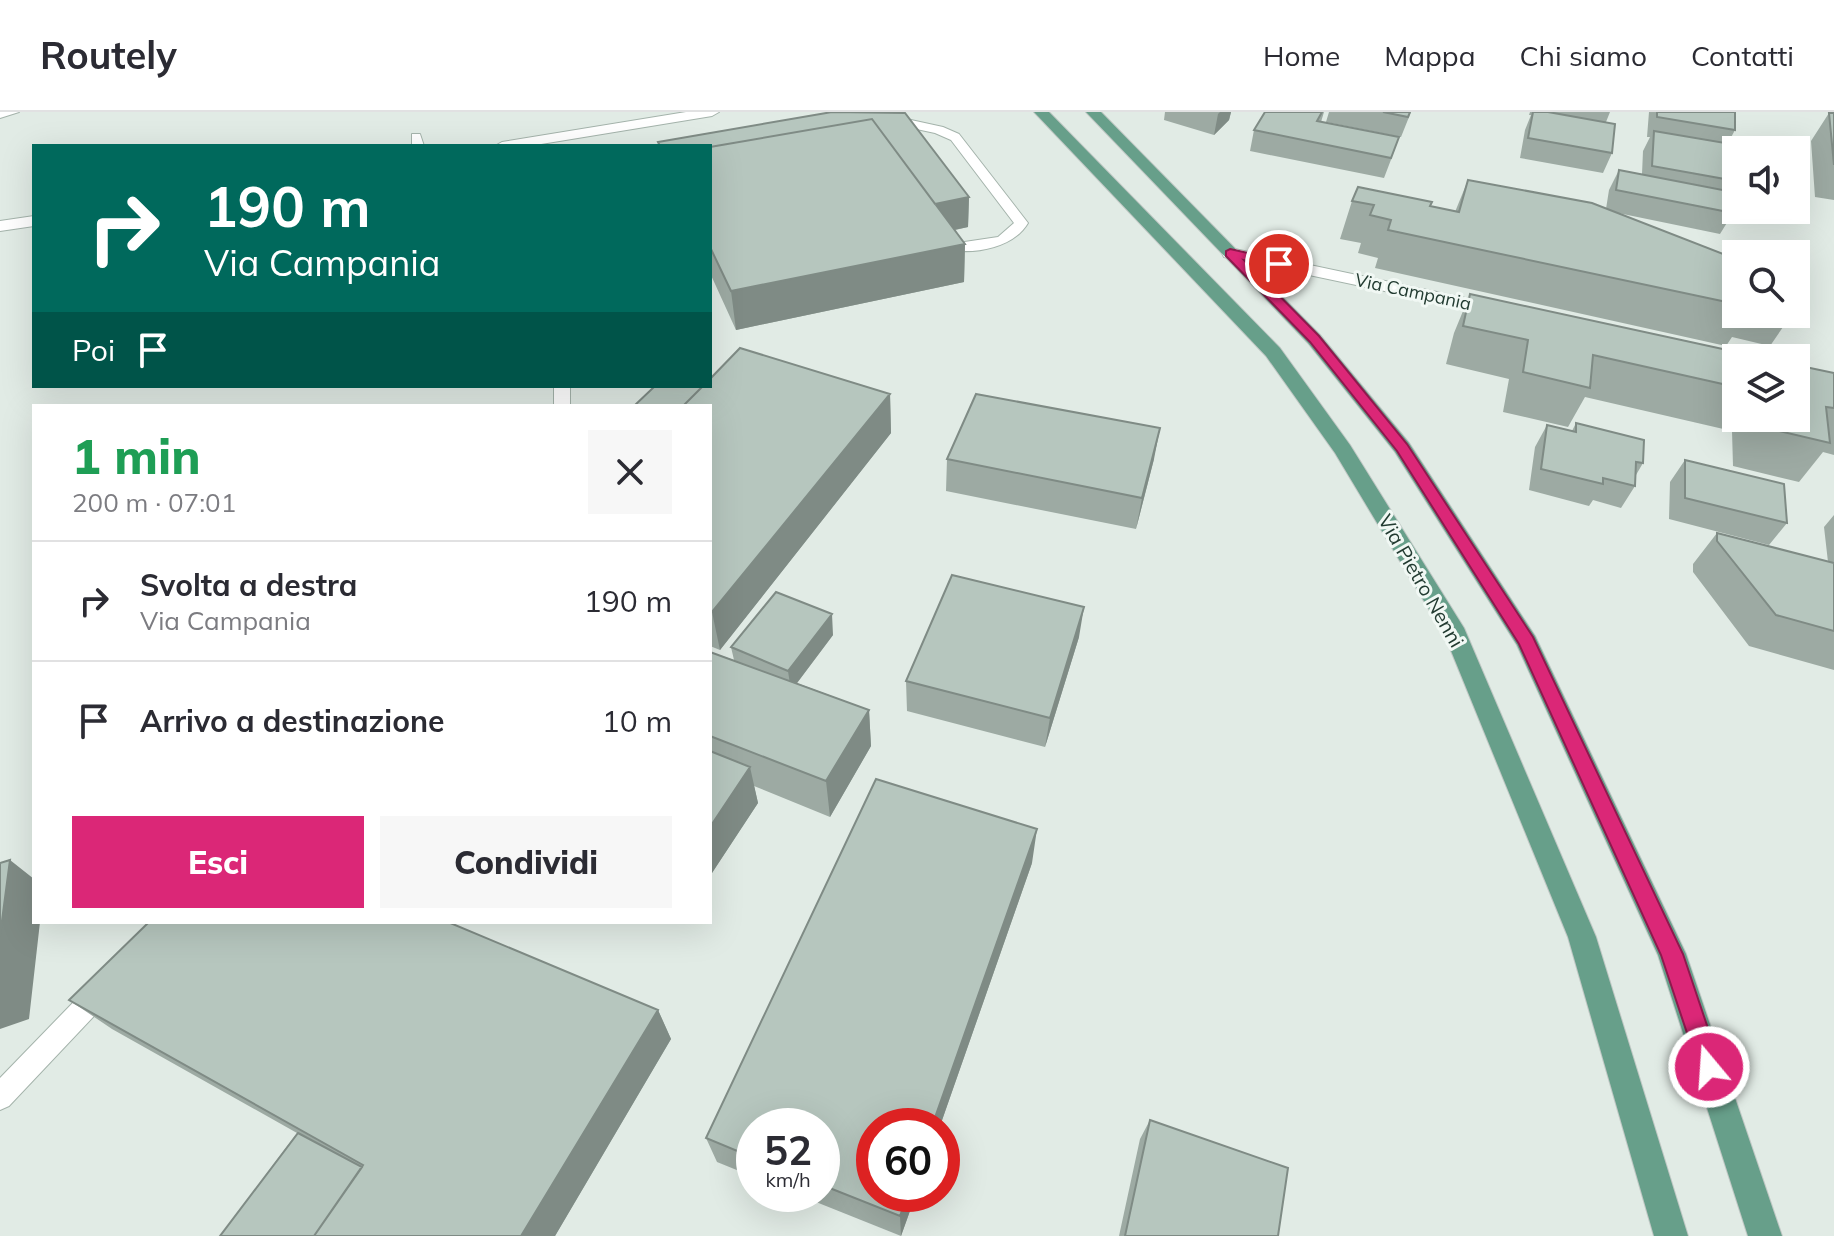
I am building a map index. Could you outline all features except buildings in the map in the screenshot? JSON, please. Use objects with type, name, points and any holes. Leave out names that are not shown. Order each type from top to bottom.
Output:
[{"type":"main road","name":"Via Pietro Nenni","points":[[1041,112],[1273,352],[1343,450],[1456,634],[1582,937],[1671,1236]]},
{"type":"main road","points":[[1093,112],[1314,339],[1402,448],[1527,642],[1672,954],[1765,1236]]},
{"type":"street","points":[[514,144],[712,112]]},
{"type":"street","points":[[0,226],[32,221]]},
{"type":"street","name":"Via Campania","points":[[1230,253],[1520,315]]},
{"type":"lane","points":[[0,114],[13,112]]},
{"type":"lane","points":[[877,117],[925,121],[955,137],[1021,223],[1018,231],[1005,240],[956,247]]},
{"type":"lane","points":[[0,1097],[115,977]]},
{"type":"route","points":[[1279,264],[1230,253],[1314,339],[1402,448],[1527,642],[1672,954],[1709,1067]]}]
